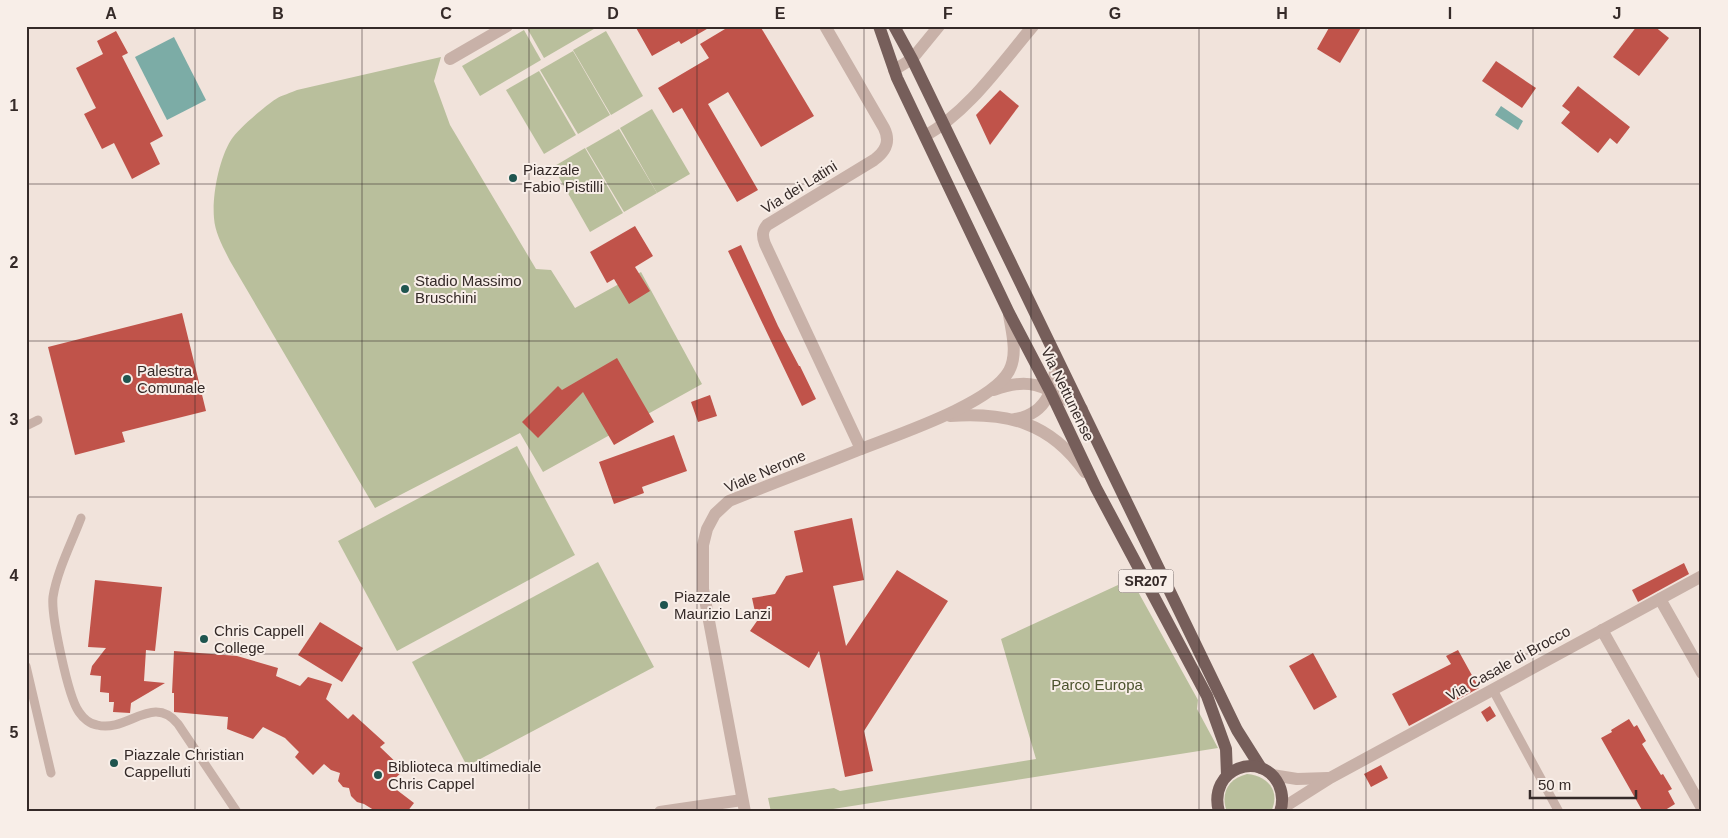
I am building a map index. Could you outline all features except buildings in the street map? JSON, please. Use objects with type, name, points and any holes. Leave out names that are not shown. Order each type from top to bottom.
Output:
[{"type":"main road","name":"Via Nettunense","points":[[879,26],[894,70],[1009,313],[1050,391],[1096,488],[1207,696],[1226,749],[1228,775]]},
{"type":"main road","name":"Via Nettunense","points":[[894,26],[912,59],[1240,737],[1261,768],[1272,775]]},
{"type":"main road","points":[[1219,812],[1216,803],[1217,792],[1221,783],[1228,775],[1243,767],[1261,768]]},
{"type":"main road","points":[[1272,775],[1282,791],[1280,810]]},
{"type":"street","points":[[450,59],[507,26]]},
{"type":"street","name":"Via dei Latini","points":[[825,26],[884,128],[887,144],[882,153],[874,160],[767,225],[763,235],[765,244],[861,449]]},
{"type":"street","points":[[894,70],[912,59],[939,26]]},
{"type":"street","points":[[925,136],[943,125],[969,101],[1033,26]]},
{"type":"street","name":"Viale Nerone","points":[[744,806],[703,589],[703,545],[707,529],[715,514],[729,501],[945,416],[985,393],[1000,382],[1011,366],[1014,344],[1009,313]]},
{"type":"street","points":[[1015,419],[1022,418],[1040,407],[1050,391],[1056,373],[1055,355]]},
{"type":"street","name":"Viale Nerone","points":[[985,393],[1005,386],[1024,383],[1050,391],[1082,409]]},
{"type":"street","name":"Viale Nerone","points":[[945,416],[987,415],[1015,419],[1029,425],[1060,444],[1078,463],[1096,488]]},
{"type":"street","name":"Via Casale di Brocco","points":[[1280,810],[1330,778],[1702,576]]},
{"type":"street","points":[[1660,598],[1702,674]]},
{"type":"street","points":[[1602,630],[1702,808]]},
{"type":"street","name":"Via Casale di Brocco","points":[[1272,775],[1297,779],[1330,778]]},
{"type":"street","points":[[660,812],[744,806]]},
{"type":"lane","points":[[26,426],[38,420]]},
{"type":"lane","points":[[81,518],[57,582],[52,604],[55,626],[72,698],[78,711],[92,724],[104,727],[116,725],[152,712],[164,712],[169,715],[178,724],[237,812]]},
{"type":"lane","points":[[26,666],[52,773]]},
{"type":"lane","points":[[1493,690],[1559,812]]},
{"type":"green space","points":[[530,26],[599,26],[544,58],[527,28]]},
{"type":"green space","points":[[524,30],[541,60],[480,96],[462,66]]},
{"type":"green space","points":[[606,31],[643,96],[611,115],[573,50]]},
{"type":"green space","points":[[573,51],[610,115],[578,134],[540,70]]},
{"type":"green space","name":"Stadio Massimo Bruschini","points":[[441,57],[434,81],[450,125],[536,269],[551,270],[575,308],[641,272],[702,384],[543,472],[520,433],[375,508],[230,261],[215,224],[215,189],[223,157],[231,140],[252,118],[278,98],[297,90]]},
{"type":"green space","points":[[539,71],[576,135],[544,154],[506,90]]},
{"type":"green space","points":[[652,109],[690,174],[657,193],[620,128]]},
{"type":"green space","points":[[619,129],[657,193],[624,212],[586,148]]},
{"type":"green space","points":[[585,148],[623,213],[590,232],[553,167]]},
{"type":"green space","points":[[517,446],[575,555],[397,651],[338,541]]},
{"type":"green space","points":[[598,562],[654,667],[467,766],[412,662]]},
{"type":"green space","name":"Parco Europa","points":[[1131,579],[1198,700],[1197,709],[1218,748],[814,812],[771,812],[768,798],[834,788],[840,791],[1036,759],[1001,639]]},
{"type":"green space","points":[[1247,774],[1261,778],[1271,786],[1274,804],[1271,812],[1227,812],[1224,799],[1227,788],[1235,779]]},
{"type":"water","points":[[174,37],[206,100],[167,120],[135,57]]},
{"type":"water","points":[[1501,106],[1523,121],[1518,130],[1495,115]]},
{"type":"place","name":"Piazzale Fabio Pistilli","points":[[513,178]]},
{"type":"place","name":"Stadio Massimo Bruschini","points":[[405,289]]},
{"type":"place","name":"Palestra Comunale","points":[[127,379]]},
{"type":"place","name":"Piazzale Maurizio Lanzi","points":[[664,605]]},
{"type":"place","name":"Chris Cappell College","points":[[204,639]]},
{"type":"place","name":"Piazzale Christian Cappelluti","points":[[114,763]]},
{"type":"place","name":"Biblioteca multimediale Chris Cappel","points":[[378,775]]}]
